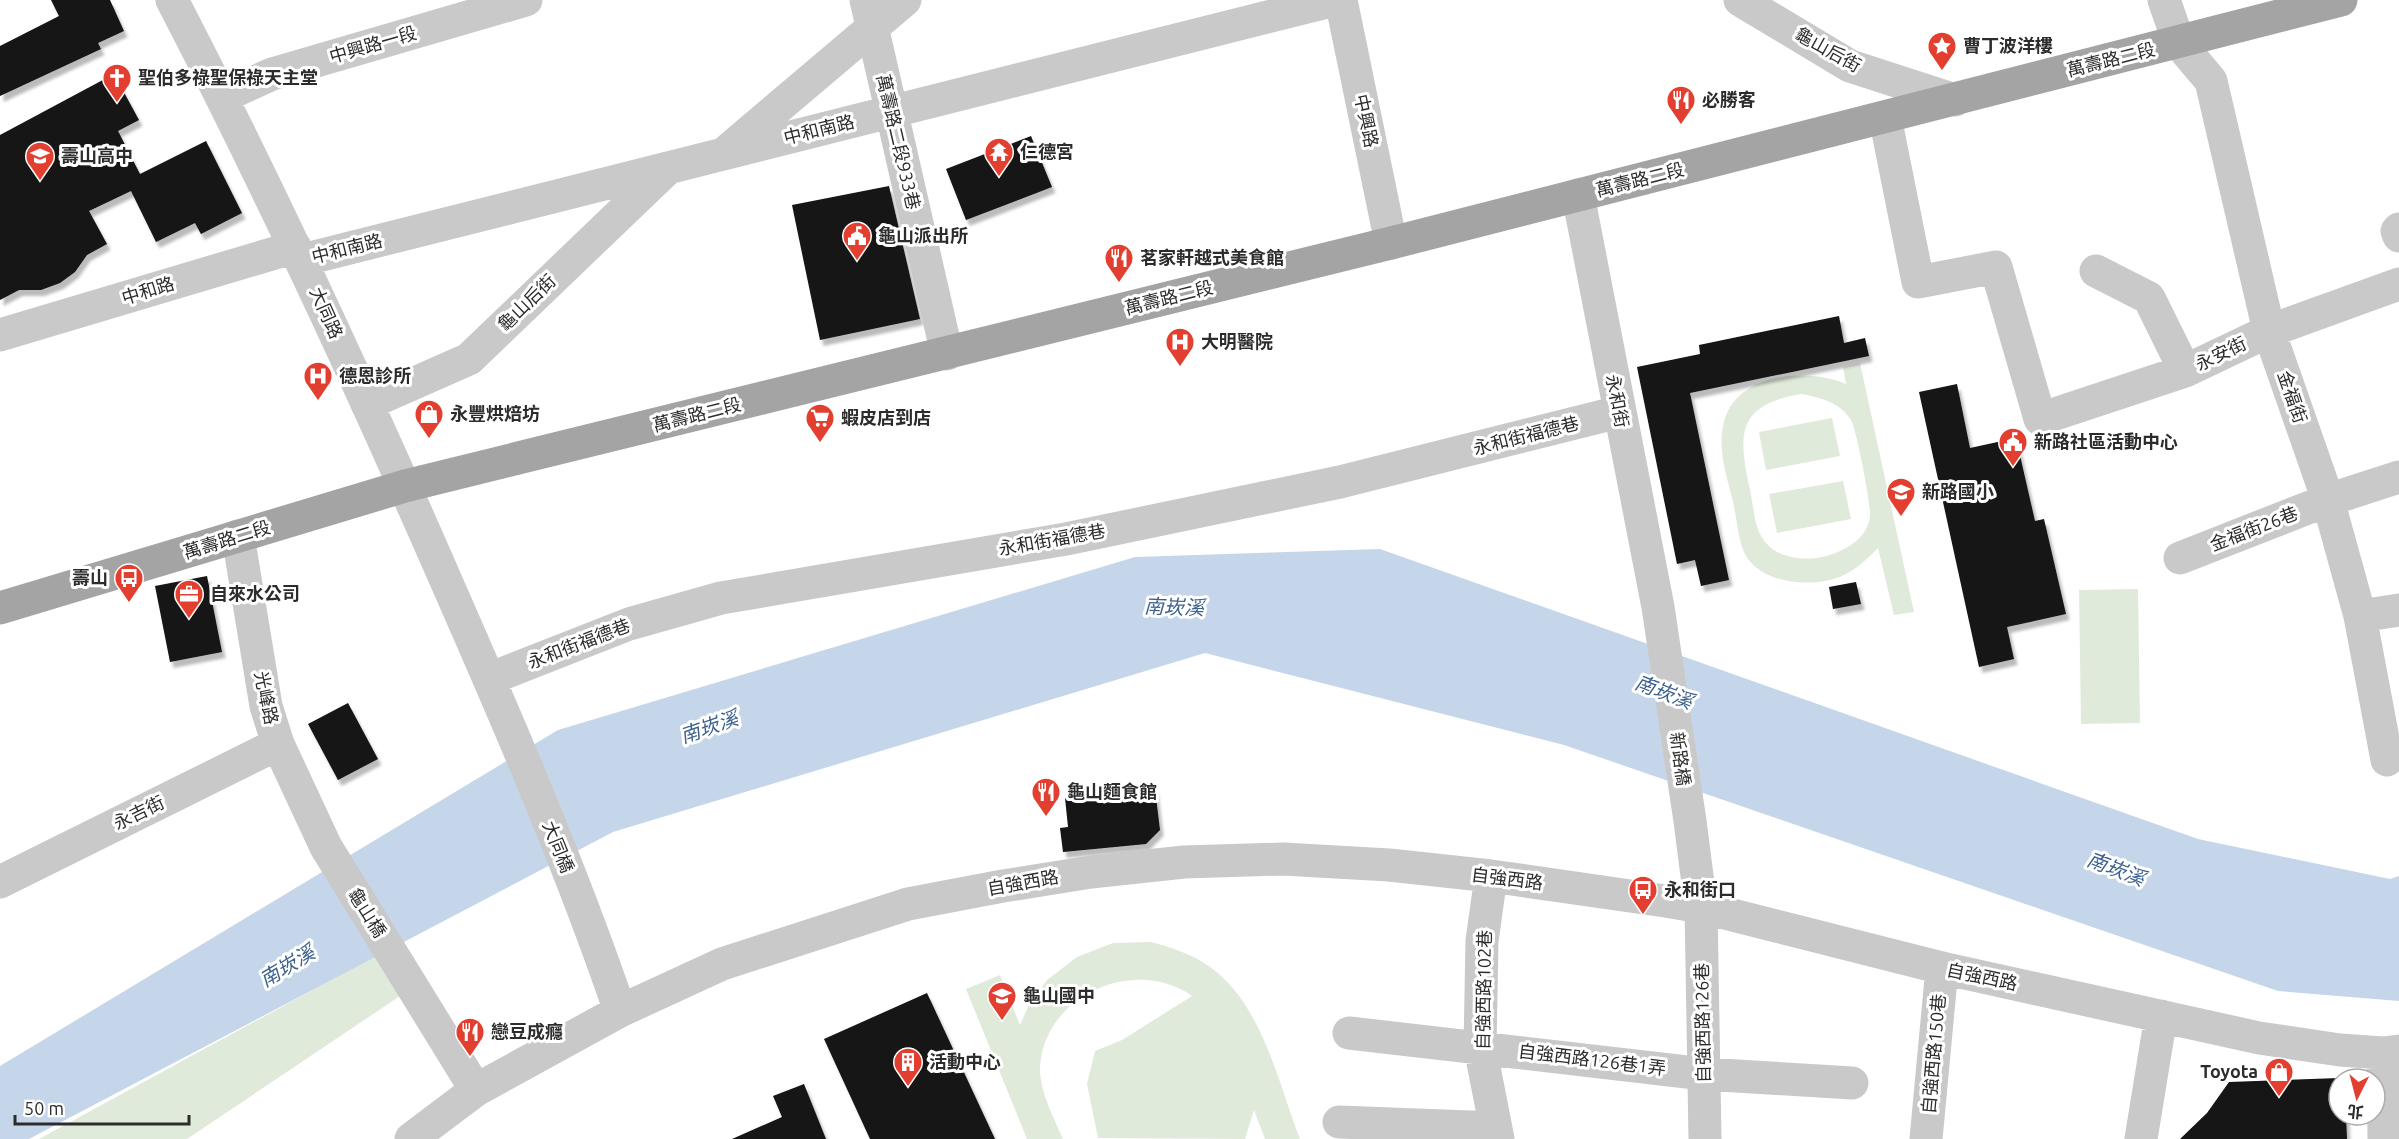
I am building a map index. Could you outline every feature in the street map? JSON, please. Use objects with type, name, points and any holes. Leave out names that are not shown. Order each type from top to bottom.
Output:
[{"type":"main road","name":"萬壽路二段","points":[[0,608],[405,486],[1391,243],[2341,0]]},
{"type":"street","name":"大同路","points":[[172,0],[299,254],[405,486],[511,730]]},
{"type":"street","name":"中興路一段","points":[[222,97],[272,74],[526,0]]},
{"type":"street","points":[[723,153],[869,13],[905,0]]},
{"type":"street","name":"中和南路","points":[[299,254],[666,170],[723,153],[891,113],[1335,0]]},
{"type":"street","name":"中興路","points":[[1341,0],[1391,243]]},
{"type":"street","name":"龜山后街","points":[[1740,0],[1850,66],[1954,100]]},
{"type":"street","points":[[2164,0],[2179,43]]},
{"type":"street","name":"萬壽路二段933巷","points":[[869,13],[947,354]]},
{"type":"street","name":"金福街","points":[[2179,43],[2211,81],[2269,331],[2328,500],[2360,616],[2387,760]]},
{"type":"street","name":"永安街","points":[[1885,117],[1918,282],[1996,267],[2040,419],[2185,371],[2269,331],[2399,284]]},
{"type":"street","name":"龜山后街","points":[[367,404],[469,359],[666,170]]},
{"type":"street","name":"永和街","points":[[1578,195],[1658,608]]},
{"type":"street","points":[[2399,229],[2399,236]]},
{"type":"street","name":"中和路","points":[[0,335],[299,254]]},
{"type":"street","points":[[2096,270],[2149,298],[2185,371]]},
{"type":"street","name":"永和街福德巷","points":[[489,679],[629,624],[721,598],[1078,536],[1340,482],[1620,412]]},
{"type":"street","name":"金福街26巷","points":[[2180,558],[2328,500],[2399,477]]},
{"type":"street","name":"光峰路","points":[[238,536],[266,706],[278,744],[327,849]]},
{"type":"street","name":"新路橋","points":[[1658,608],[1701,907]]},
{"type":"street","points":[[2360,616],[2399,610]]},
{"type":"street","name":"大同橋","points":[[511,730],[604,963],[620,1011]]},
{"type":"street","name":"永吉街","points":[[0,882],[278,744]]},
{"type":"street","name":"龜山橋","points":[[327,849],[476,1090]]},
{"type":"street","name":"自強西路","points":[[620,1011],[722,964],[908,904],[1091,872],[1184,862],[1283,859],[1389,865],[1491,876],[1701,907],[1942,968],[2259,1038],[2340,1050],[2391,1052]]},
{"type":"street","name":"自強西路102巷","points":[[1491,876],[1482,941],[1480,1047],[1497,1133]]},
{"type":"street","name":"自強西路126巷","points":[[1701,907],[1705,1139]]},
{"type":"street","name":"自強西路150巷","points":[[1926,1139],[1942,968]]},
{"type":"street","points":[[411,1139],[476,1090],[620,1011]]},
{"type":"street","points":[[2141,1139],[2161,1016]]},
{"type":"street","name":"自強西路126巷1弄","points":[[1348,1033],[1704,1074],[1852,1083]]},
{"type":"street","points":[[2384,1139],[2391,1052]]},
{"type":"street","points":[[1339,1122],[1497,1133]]},
{"type":"green space","points":[[1860,363],[1914,612],[1894,615],[1878,548],[1857,567],[1842,576],[1831,580],[1804,583],[1777,578],[1765,573],[1754,566],[1746,556],[1741,544],[1722,455],[1723,426],[1730,408],[1741,395],[1756,385],[1773,379],[1811,376],[1846,384],[1843,367]],"holes":[[[1801,394],[1836,405],[1851,420],[1863,466],[1870,514],[1865,530],[1852,544],[1825,556],[1810,558],[1794,558],[1780,554],[1769,546],[1760,534],[1755,518],[1744,453],[1744,438],[1753,414],[1780,399]]]},
{"type":"green space","points":[[1832,418],[1840,456],[1766,470],[1759,432]]},
{"type":"green space","points":[[1843,481],[1851,519],[1777,533],[1769,494]]},
{"type":"green space","points":[[2138,589],[2140,723],[2081,724],[2079,590]]},
{"type":"green space","points":[[1151,942],[1197,958],[1228,983],[1243,1001],[1256,1023],[1276,1069],[1300,1139],[1265,1139],[1254,1110],[1245,1139],[1098,1138],[1087,1084],[1095,1051],[1122,1040],[1192,996],[1169,984],[1144,980],[1119,982],[1095,990],[1074,1003],[1057,1021],[1045,1043],[1040,1069],[1045,1096],[1063,1139],[1027,1139],[966,989],[1000,975],[1020,1025],[1030,1002],[1047,980],[1077,957],[1113,943]]},
{"type":"green space","points":[[377,955],[403,994],[187,1139],[39,1139]]},
{"type":"water","name":"南崁溪","points":[[1380,549],[2198,839],[2390,879],[2399,876],[2399,1001],[2278,991],[1564,745],[1205,653],[613,832],[29,1139],[0,1139],[0,1066],[558,730],[1135,557]]},
{"type":"building","points":[[51,0],[110,0],[124,31],[98,43],[101,49],[0,96],[0,46],[59,16]]},
{"type":"building","points":[[114,74],[139,120],[118,131],[140,174],[206,141],[242,213],[201,234],[195,223],[156,242],[131,191],[89,211],[107,244],[87,255],[75,272],[60,283],[41,290],[19,290],[0,300],[0,135]]},
{"type":"building","name":"仁德宮","points":[[1031,136],[1052,187],[966,220],[946,169]]},
{"type":"building","name":"龜山派出所","points":[[889,186],[920,319],[820,340],[792,205]]},
{"type":"building","points":[[1839,316],[1844,343],[1865,338],[1869,356],[1690,393],[1729,580],[1701,586],[1695,560],[1677,564],[1637,367],[1700,354],[1699,345]]},
{"type":"building","points":[[1957,384],[1970,448],[2016,438],[2035,521],[2044,519],[2066,614],[2007,627],[2014,659],[1979,667],[1919,392]]},
{"type":"building","name":"自來水公司","points":[[207,576],[222,652],[170,662],[155,586]]},
{"type":"building","points":[[1856,582],[1861,604],[1833,609],[1829,587]]},
{"type":"building","points":[[348,703],[378,759],[338,780],[308,724]]},
{"type":"building","points":[[1155,789],[1160,830],[1146,844],[1063,852],[1060,828],[1068,827],[1065,798]]},
{"type":"building","name":"活動中心","points":[[927,993],[995,1139],[870,1139],[824,1039]]},
{"type":"building","name":"Toyota","points":[[2327,1078],[2327,1127],[2346,1127],[2347,1139],[2180,1139],[2207,1113],[2229,1082]]},
{"type":"building","points":[[804,1084],[826,1139],[732,1139],[782,1117],[773,1096]]},
{"type":"place","name":"曹丁波洋樓","points":[[1942,72]]},
{"type":"place","name":"聖伯多祿聖保祿天主堂","points":[[117,104]]},
{"type":"place","name":"必勝客","points":[[1681,126]]},
{"type":"place","name":"仁德宮","points":[[999,178]]},
{"type":"place","name":"壽山高中","points":[[40,182]]},
{"type":"place","name":"龜山派出所","points":[[857,262]]},
{"type":"place","name":"茗家軒越式美食館","points":[[1119,284]]},
{"type":"place","name":"大明醫院","points":[[1180,368]]},
{"type":"place","name":"德恩診所","points":[[318,402]]},
{"type":"place","name":"永豐烘焙坊","points":[[429,440]]},
{"type":"place","name":"蝦皮店到店","points":[[820,444]]},
{"type":"place","name":"新路社區活動中心","points":[[2013,468]]},
{"type":"place","name":"新路國小","points":[[1901,518]]},
{"type":"place","name":"壽山","points":[[129,604]]},
{"type":"place","name":"自來水公司","points":[[189,620]]},
{"type":"place","name":"龜山麵食館","points":[[1046,818]]},
{"type":"place","name":"永和街口","points":[[1643,916]]},
{"type":"place","name":"龜山國中","points":[[1002,1022]]},
{"type":"place","name":"戀豆成癮","points":[[470,1058]]},
{"type":"place","name":"活動中心","points":[[908,1088]]},
{"type":"place","name":"Toyota","points":[[2279,1098]]}]
